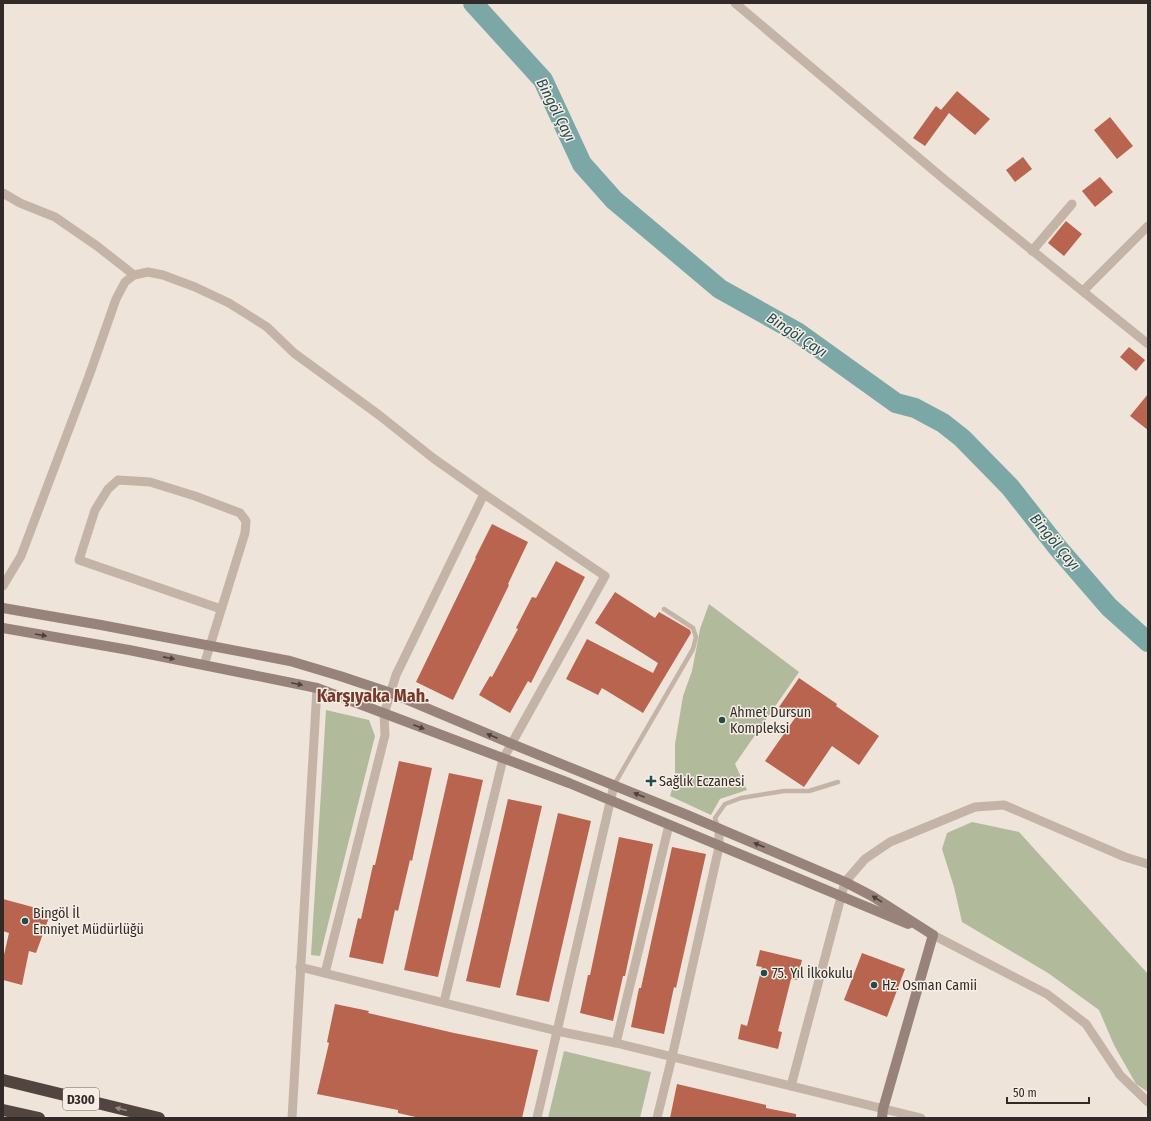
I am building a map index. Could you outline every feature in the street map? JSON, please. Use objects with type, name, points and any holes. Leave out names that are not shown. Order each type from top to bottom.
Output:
[{"type":"highway","name":"D300","points":[[3,1080],[158,1118]]},
{"type":"highway","points":[[3,1110],[39,1118]]},
{"type":"street","points":[[735,3],[944,180],[1148,344]]},
{"type":"street","points":[[3,193],[20,203],[55,217],[97,246],[134,275]]},
{"type":"street","points":[[1032,251],[1072,204]]},
{"type":"street","points":[[1083,291],[1148,226]]},
{"type":"street","points":[[3,586],[22,556],[116,299],[125,282],[134,275],[148,272],[163,275],[229,303],[267,327],[294,353],[379,415],[433,458],[605,576],[504,759],[444,1002]]},
{"type":"street","points":[[204,665],[245,533],[246,521],[240,513],[194,496],[150,482],[118,480],[108,489],[95,510],[79,560],[221,610]]},
{"type":"street","points":[[325,973],[385,736],[384,714],[396,675],[484,494]]},
{"type":"street","points":[[3,608],[290,661],[391,693],[719,828],[845,882],[872,896],[933,935]]},
{"type":"street","points":[[3,628],[129,650],[317,688],[610,800],[933,935],[1047,994],[1086,1024],[1120,1075],[1148,1102]]},
{"type":"street","points":[[292,1118],[317,688]]},
{"type":"street","points":[[536,1118],[614,786]]},
{"type":"street","points":[[792,1086],[845,882],[865,859],[890,842],[975,807],[1004,805],[1125,857],[1148,864]]},
{"type":"street","points":[[616,1043],[669,825]]},
{"type":"street","points":[[657,1118],[719,846],[719,828]]},
{"type":"street","points":[[882,1114],[933,935]]},
{"type":"street","points":[[300,967],[557,1031],[616,1043],[792,1086],[882,1114],[921,1118]]},
{"type":"lane","points":[[614,786],[693,649],[696,637],[693,628],[664,609]]},
{"type":"lane","points":[[719,828],[715,818],[725,804],[741,798],[784,791],[809,791],[838,782]]},
{"type":"green space","name":"Ahmet Dursun Kompleksi","points":[[709,604],[799,672],[735,764],[747,790],[720,799],[711,815],[670,796],[675,780],[675,744],[683,696],[692,671],[700,629]]},
{"type":"green space","points":[[326,710],[369,720],[375,736],[320,956],[311,955]]},
{"type":"green space","points":[[972,822],[1019,832],[1148,974],[1148,1092],[1136,1084],[1114,1045],[1099,1010],[1048,973],[962,922],[954,887],[942,849],[947,833]]},
{"type":"green space","points":[[564,1051],[651,1072],[640,1118],[548,1118]]},
{"type":"building","points":[[957,91],[990,119],[975,135],[949,113],[925,146],[913,138],[936,106],[941,110]]},
{"type":"building","points":[[1110,117],[1133,146],[1117,159],[1094,130]]},
{"type":"building","points":[[1023,157],[1032,169],[1015,182],[1006,170]]},
{"type":"building","points":[[1100,177],[1113,192],[1095,207],[1082,191]]},
{"type":"building","points":[[1066,221],[1082,234],[1064,256],[1048,243]]},
{"type":"building","points":[[1129,347],[1145,360],[1136,371],[1120,357]]},
{"type":"building","points":[[1148,394],[1148,430],[1130,416]]},
{"type":"building","points":[[492,524],[528,542],[508,584],[509,585],[453,700],[416,682]]},
{"type":"building","points":[[556,561],[585,577],[531,683],[528,681],[510,713],[479,695],[490,676],[492,677],[518,629],[516,628],[532,597],[536,598]]},
{"type":"building","points":[[615,592],[655,618],[659,612],[690,630],[691,633],[643,713],[602,688],[598,695],[566,679],[587,639],[653,673],[658,663],[595,623]]},
{"type":"building","points":[[799,678],[837,704],[836,706],[879,736],[859,765],[832,746],[804,787],[765,761],[795,718],[779,707]]},
{"type":"building","points":[[399,761],[432,768],[412,861],[410,860],[398,911],[395,910],[383,964],[349,957],[358,918],[361,919],[373,865],[375,865]]},
{"type":"building","points":[[449,773],[483,780],[438,977],[404,970]]},
{"type":"building","points":[[508,799],[542,806],[500,988],[466,981]]},
{"type":"building","points":[[558,813],[591,821],[549,1002],[516,995]]},
{"type":"building","points":[[619,837],[653,844],[625,976],[623,976],[613,1021],[580,1013],[588,975],[590,975]]},
{"type":"building","points":[[672,847],[706,854],[676,988],[674,987],[664,1034],[631,1027]]},
{"type":"building","name":"Bingöl İl Emniyet Müdürlüğü","points":[[3,899],[51,912],[36,953],[29,951],[22,985],[3,980],[3,959],[9,933],[3,931]]},
{"type":"building","points":[[760,950],[802,960],[797,980],[791,979],[778,1031],[782,1032],[778,1049],[738,1039],[741,1024],[747,1026],[762,967],[756,966]]},
{"type":"building","name":"Hz. Osman Camii","points":[[862,953],[905,969],[887,1017],[844,1000]]},
{"type":"building","points":[[335,1004],[369,1011],[368,1013],[454,1033],[538,1050],[522,1118],[420,1118],[398,1113],[398,1110],[317,1094],[329,1043],[327,1042]]},
{"type":"building","points":[[677,1084],[766,1105],[766,1108],[796,1114],[796,1118],[670,1118]]},
{"type":"waterway","name":"Bingöl Çayı","points":[[473,3],[543,80],[582,164],[614,200],[720,289],[797,332],[896,403],[915,408],[943,423],[962,438],[1010,487],[1058,548],[1109,607],[1148,642]]},
{"type":"place","name":"Ahmet Dursun Kompleksi","points":[[722,720]]},
{"type":"place","name":"Sağlık Eczanesi","points":[[651,781]]},
{"type":"place","name":"Bingöl İl Emniyet Müdürlüğü","points":[[25,921]]},
{"type":"place","name":"75. Yıl İlkokulu","points":[[764,973]]},
{"type":"place","name":"Hz. Osman Camii","points":[[874,985]]},
{"type":"district","name":"Karşıyaka Mah.","points":[[373,696]]}]
